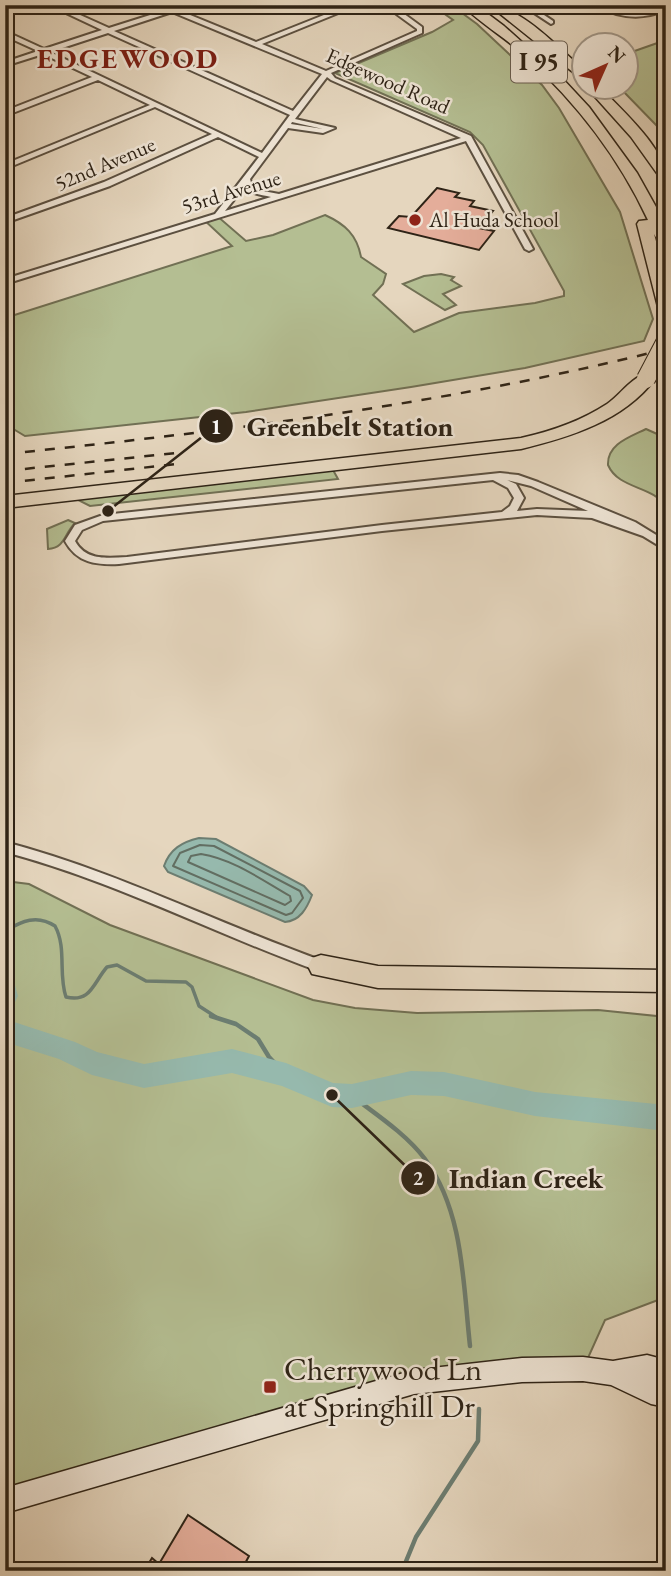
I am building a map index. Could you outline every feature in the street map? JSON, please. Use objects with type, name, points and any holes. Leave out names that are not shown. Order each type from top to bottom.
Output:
[{"type":"highway","name":"I 95","points":[[468,5],[535,58],[558,80],[600,129],[642,191],[666,243]]},
{"type":"highway","name":"I 95","points":[[495,5],[570,66]]},
{"type":"highway","name":"I 95","points":[[607,102],[636,134],[666,176]]},
{"type":"highway","points":[[600,129],[643,219],[666,307]]},
{"type":"highway","points":[[5,502],[525,444],[592,421],[619,404],[646,379],[666,341]]},
{"type":"highway","points":[[321,966],[378,977],[666,981]]},
{"type":"street","points":[[52,5],[291,120]]},
{"type":"street","name":"Edgewood Road","points":[[160,5],[172,7],[326,73],[333,79],[468,138],[529,250]]},
{"type":"street","points":[[5,64],[184,5]]},
{"type":"street","points":[[257,44],[355,5]]},
{"type":"street","points":[[219,214],[326,73],[420,32],[420,28],[387,5]]},
{"type":"street","points":[[525,5],[551,22]]},
{"type":"street","points":[[536,12],[572,5]]},
{"type":"street","points":[[598,5],[638,18],[666,8]]},
{"type":"street","points":[[5,33],[263,156]]},
{"type":"street","points":[[5,114],[97,78]]},
{"type":"street","points":[[5,167],[155,105]]},
{"type":"street","name":"52nd Avenue","points":[[5,221],[107,184],[217,135]]},
{"type":"street","name":"53rd Avenue","points":[[5,282],[468,138]]},
{"type":"street","points":[[246,179],[249,187],[261,193],[279,195]]},
{"type":"street","points":[[490,476],[509,483],[517,491],[518,503],[505,515]]},
{"type":"street","points":[[646,533],[582,513],[549,512],[382,528],[127,560],[91,560],[77,552],[70,541],[80,526],[103,518],[490,476],[511,476],[529,480],[566,499],[620,518],[646,533],[666,547]]},
{"type":"street","points":[[5,847],[105,878],[287,955],[321,966]]},
{"type":"street","points":[[5,1501],[414,1382],[523,1370],[583,1369],[613,1373],[646,1367],[666,1372]]},
{"type":"street","points":[[613,1373],[651,1392],[666,1395]]},
{"type":"green space","points":[[432,5],[451,5],[477,24],[542,85],[559,108],[620,212],[653,319],[644,341],[525,368],[246,412],[25,436],[5,424],[5,318],[232,246],[203,219],[216,215],[246,241],[273,235],[325,215],[332,218],[353,236],[361,257],[386,274],[383,284],[373,295],[414,332],[459,313],[535,303],[564,296],[564,291],[483,145],[470,132],[335,73],[432,32],[453,20]]},
{"type":"green space","points":[[666,40],[666,128],[658,127],[634,102],[640,102],[640,49]]},
{"type":"green space","points":[[441,274],[454,277],[451,280],[461,286],[443,294],[456,305],[445,310],[403,284],[424,276]]},
{"type":"green space","points":[[646,429],[666,438],[666,507],[653,495],[620,479],[608,465],[615,446]]},
{"type":"green space","points":[[333,470],[338,479],[90,506],[74,498]]},
{"type":"green space","points":[[68,520],[75,523],[64,540],[58,546],[48,549],[47,529]]},
{"type":"green space","points":[[5,881],[29,884],[110,925],[313,1000],[355,1008],[417,1013],[598,1010],[666,1017],[666,1297],[605,1320],[583,1369],[474,1373],[5,1501]]},
{"type":"water","points":[[199,838],[216,839],[304,886],[312,895],[305,909],[295,919],[285,922],[168,872],[164,866],[173,851],[182,844]]},
{"type":"building","name":"Al Huda School","points":[[437,188],[459,193],[455,197],[474,201],[470,206],[493,211],[479,228],[494,231],[479,250],[388,228],[399,216],[411,217]]},
{"type":"building","points":[[188,1515],[249,1556],[241,1571],[144,1571],[152,1558],[159,1564]]},
{"type":"waterway","points":[[5,431],[14,430]]},
{"type":"waterway","points":[[5,931],[30,920],[42,920],[55,926],[61,943],[66,997],[81,997],[86,994],[107,967],[117,965],[146,981],[186,982],[192,987],[199,1006],[216,1017]]},
{"type":"waterway","points":[[5,990],[5,996]]},
{"type":"waterway","points":[[211,1016],[236,1024],[258,1039],[269,1057],[286,1075]]},
{"type":"waterway","points":[[5,1030],[66,1050],[92,1063],[144,1076],[232,1061],[286,1075],[332,1095],[352,1096],[411,1083],[444,1084],[535,1104],[666,1118]]},
{"type":"waterway","points":[[352,1096],[409,1141],[438,1180],[448,1202],[460,1249],[470,1346]]},
{"type":"waterway","points":[[402,1571],[416,1537],[478,1441],[479,1409]]},
{"type":"railway","points":[[5,454],[172,436],[337,414],[502,385],[666,349]]},
{"type":"railway","points":[[5,471],[176,453]]},
{"type":"railway","points":[[5,483],[177,464]]},
{"type":"place","name":"Al Huda School","points":[[415,220]]},
{"type":"place","name":"Greenbelt Station","points":[[108,511]]},
{"type":"place","name":"Indian Creek","points":[[332,1095]]},
{"type":"place","name":"Cherrywood Ln at Springhill Dr","points":[[270,1387]]},
{"type":"district","name":"EDGEWOOD","points":[[128,58]]}]
